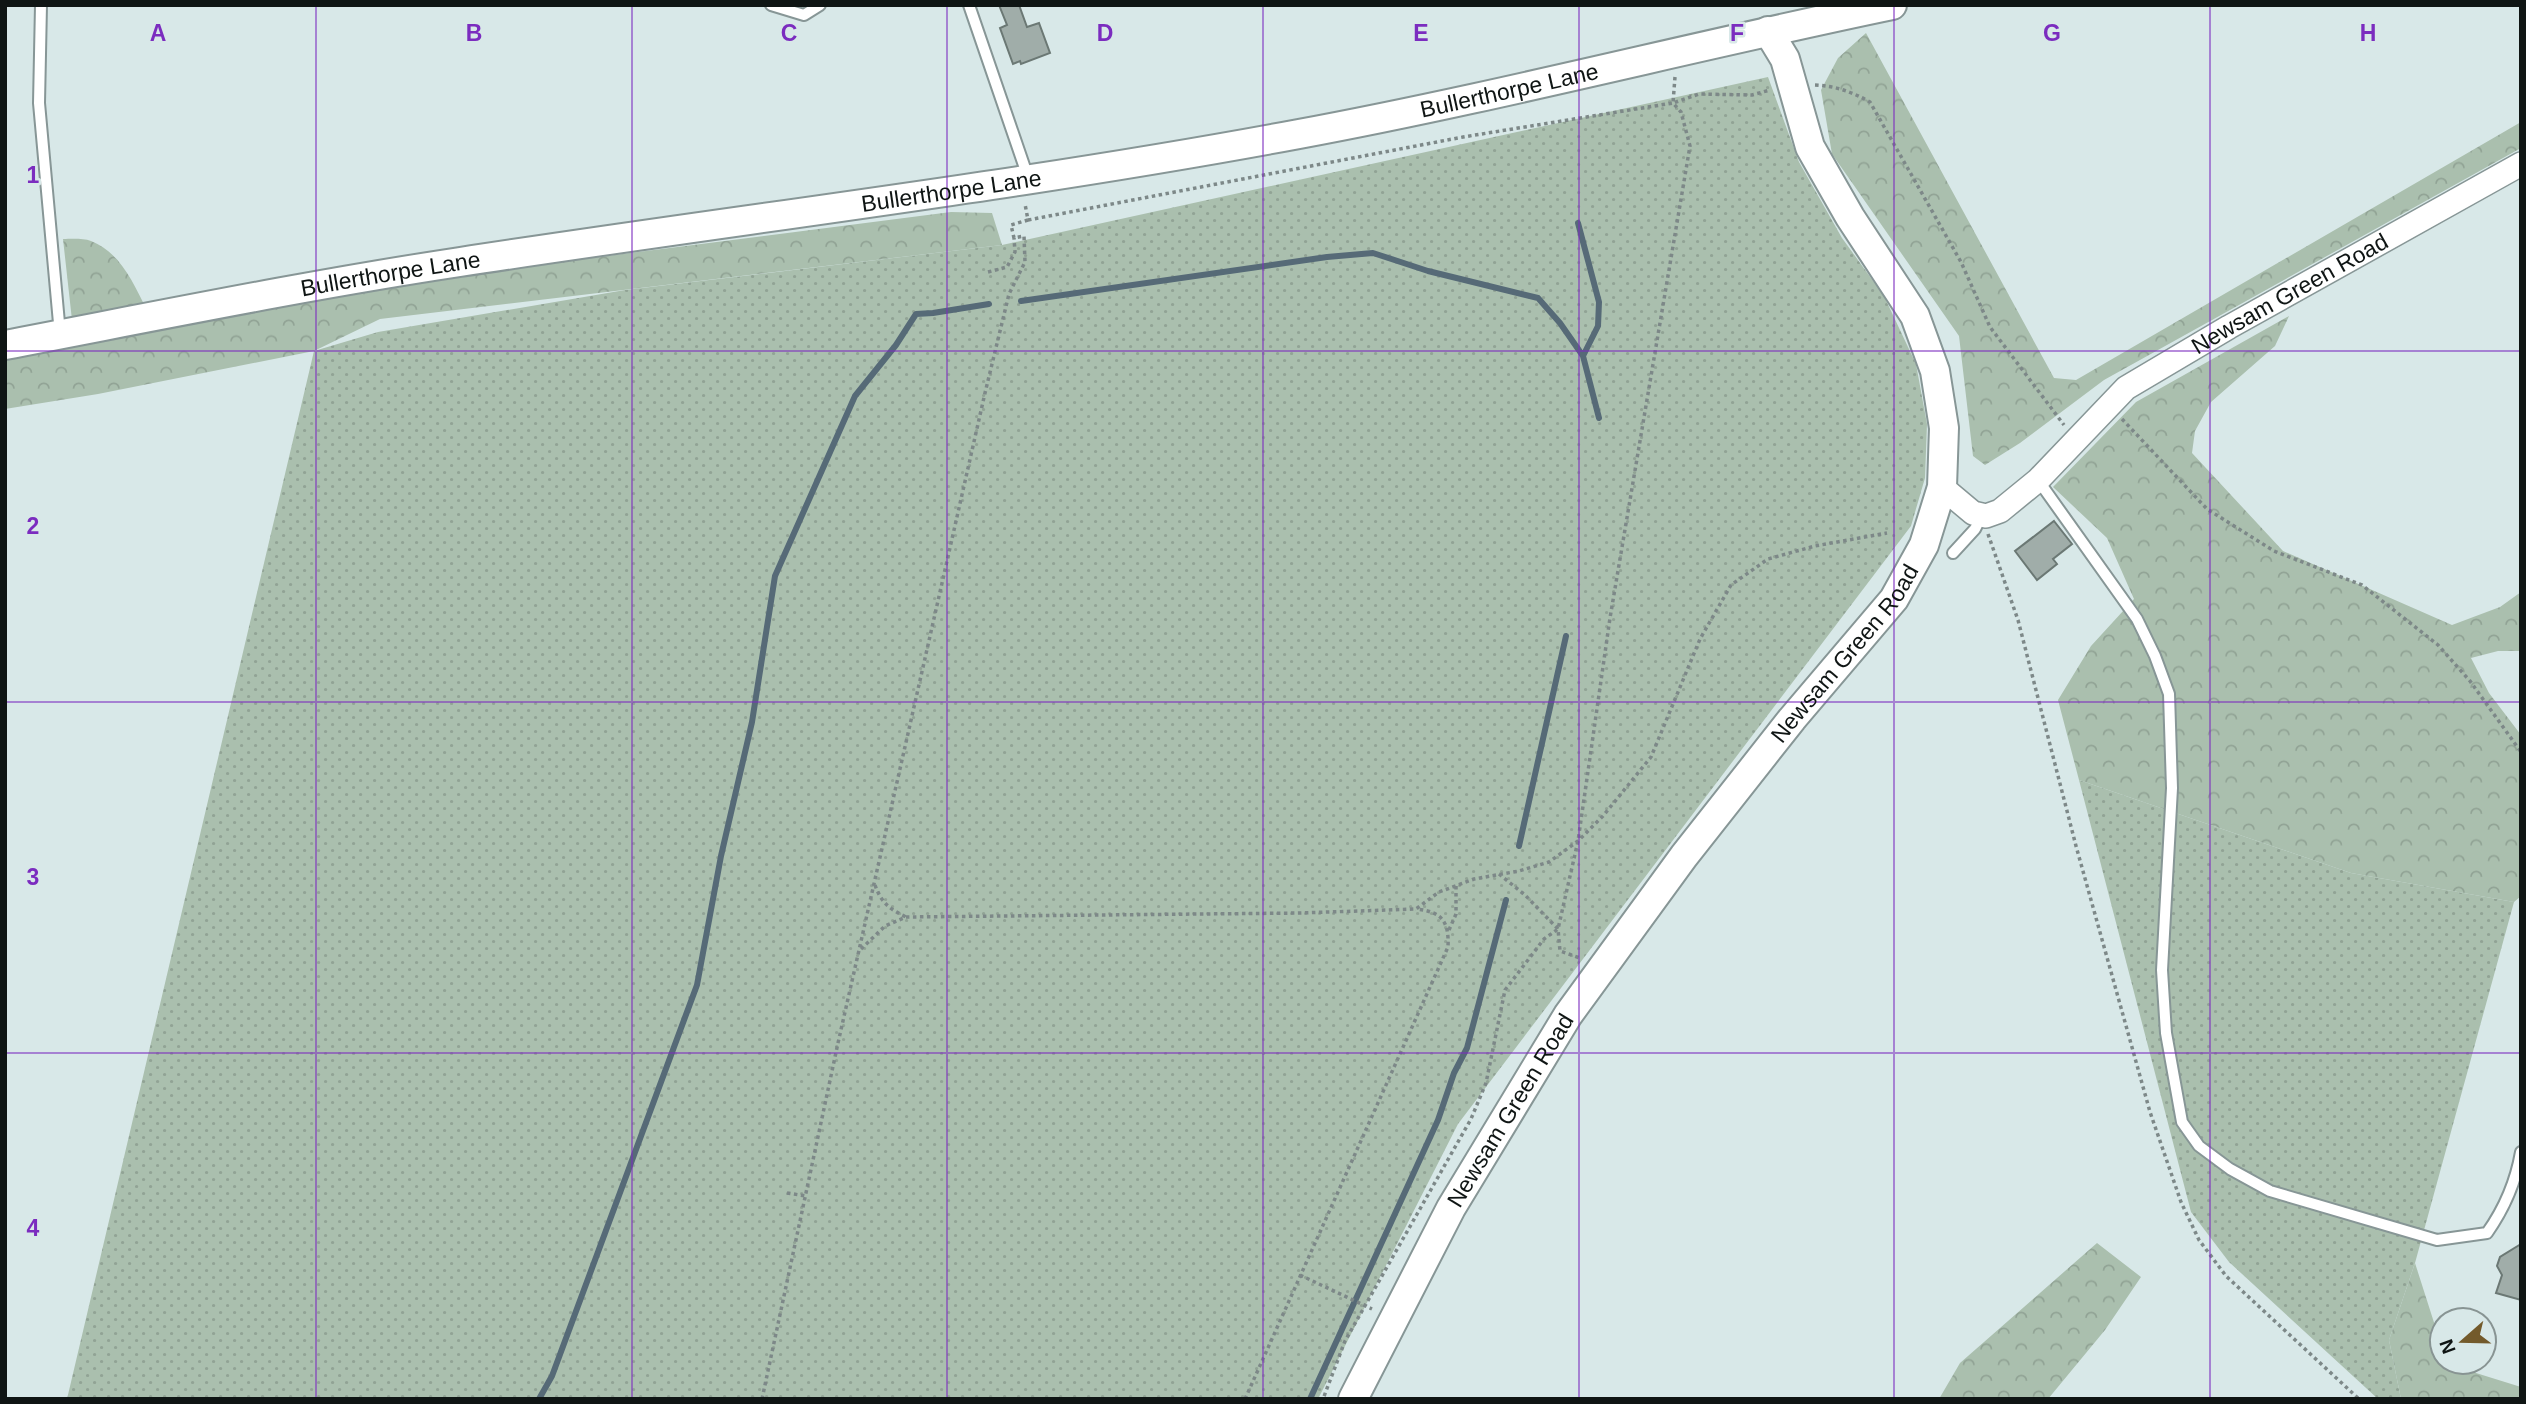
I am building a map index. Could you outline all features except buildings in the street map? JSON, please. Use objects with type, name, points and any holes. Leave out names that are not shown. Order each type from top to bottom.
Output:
[{"type":"street","name":"Bullerthorpe Lane","points":[[5,345],[302,287],[825,208],[1025,181],[1300,134],[1574,77],[1892,5]]},
{"type":"street","name":"Newsam Green Road","points":[[1353,1399],[1451,1208],[1568,1015],[1684,856],[1792,719],[1894,599],[1924,545],[1942,487],[1944,428],[1935,371],[1915,316],[1850,217],[1810,147],[1785,59],[1768,31]]},
{"type":"street","name":"Newsam Green Road","points":[[1982,515],[2000,511],[2038,480],[2126,388],[2229,327],[2521,164]]},
{"type":"street","points":[[1942,487],[1973,513],[1982,515]]},
{"type":"lane","points":[[41,5],[38,103],[61,334]]},
{"type":"lane","points":[[771,5],[804,15],[820,5]]},
{"type":"lane","points":[[969,5],[1025,181]]},
{"type":"lane","points":[[2038,480],[2137,620],[2155,656],[2169,694],[2172,788],[2162,970],[2165,1020],[2182,1122],[2199,1146],[2270,1191],[2437,1240],[2487,1233],[2501,1213],[2521,1152]]},
{"type":"lane","points":[[1953,553],[1975,530],[1982,515]]},
{"type":"path","points":[[988,272],[1007,267],[1015,252],[1011,225],[1028,219],[1463,137],[1673,103],[1699,93],[1752,95],[1793,83],[1833,86],[1870,102],[1961,262],[1990,327],[2076,440]]},
{"type":"path","points":[[1603,967],[1560,951],[1558,929],[1577,841],[1610,618],[1690,146],[1681,112],[1673,103]]},
{"type":"path","points":[[1025,181],[1028,219]]},
{"type":"path","points":[[762,1399],[874,882],[985,393],[1009,294],[1025,262],[1024,236],[1014,238]]},
{"type":"path","points":[[2109,405],[2207,509],[2274,551],[2362,585],[2438,645],[2470,681],[2521,752]]},
{"type":"path","points":[[1982,515],[2018,620],[2076,846],[2150,1112],[2181,1202],[2199,1240],[2226,1276],[2359,1399]]},
{"type":"path","points":[[1416,909],[1439,892],[1474,878],[1549,862],[1577,841],[1603,816],[1651,757],[1700,639],[1731,585],[1768,559],[1815,546],[1887,533]]},
{"type":"path","points":[[1499,874],[1525,895],[1558,929]]},
{"type":"path","points":[[874,882],[879,896],[889,909],[906,917]]},
{"type":"path","points":[[1245,1399],[1448,947],[1449,930],[1456,914],[1456,885]]},
{"type":"path","points":[[859,951],[885,926],[906,917],[1300,913],[1416,909],[1426,910],[1443,919],[1449,930]]},
{"type":"path","points":[[1323,1399],[1345,1341],[1471,1119],[1486,1083],[1505,990],[1544,939],[1558,929]]},
{"type":"path","points":[[787,1193],[806,1196]]},
{"type":"path","points":[[1300,1275],[1365,1306]]},
{"type":"green space","points":[[1866,33],[2054,378],[2076,380],[2521,122],[2521,148],[2104,380],[2020,443],[1985,465],[1973,456],[1959,336],[1832,154],[1821,90],[1838,58]]},
{"type":"green space","points":[[1768,77],[1799,162],[1842,238],[1884,296],[1916,364],[1927,424],[1925,478],[1911,526],[1458,1124],[1318,1399],[67,1399],[314,351],[378,332],[625,290],[1002,245]]},
{"type":"green space","points":[[951,212],[992,213],[1002,245],[380,319],[314,351],[98,394],[5,409],[5,359],[330,297],[583,259]]},
{"type":"green space","points":[[63,239],[88,240],[110,253],[125,270],[147,310],[72,320]]},
{"type":"green space","points":[[2289,316],[2275,346],[2211,402],[2195,431],[2192,453],[2283,551],[2452,625],[2500,607],[2521,592],[2521,651],[2498,651],[2471,658],[2489,693],[2521,735],[2521,896],[2514,902],[2351,873],[2079,780],[2058,700],[2091,646],[2134,599],[2107,538],[2053,487],[2136,402]]},
{"type":"green space","points":[[2079,780],[2351,873],[2514,902],[2415,1263],[2389,1340],[2401,1399],[2378,1399],[2229,1262],[2191,1212]]},
{"type":"green space","points":[[2097,1243],[2141,1277],[2105,1330],[2048,1399],[1939,1399],[1960,1363]]},
{"type":"green space","points":[[2415,1263],[2429,1306],[2428,1376],[2486,1376],[2521,1387],[2521,1399],[2401,1399],[2389,1340]]},
{"type":"waterway","points":[[1578,223],[1599,302],[1598,326],[1583,356]]},
{"type":"waterway","points":[[1021,301],[1327,257],[1373,253],[1428,271],[1538,298],[1583,356],[1599,418]]},
{"type":"waterway","points":[[539,1399],[552,1376],[697,985],[721,856],[752,722],[775,576],[855,396],[896,345],[916,314],[989,304]]},
{"type":"waterway","points":[[1519,846],[1566,636]]},
{"type":"waterway","points":[[1310,1399],[1438,1120],[1454,1073],[1467,1048],[1506,900]]}]
